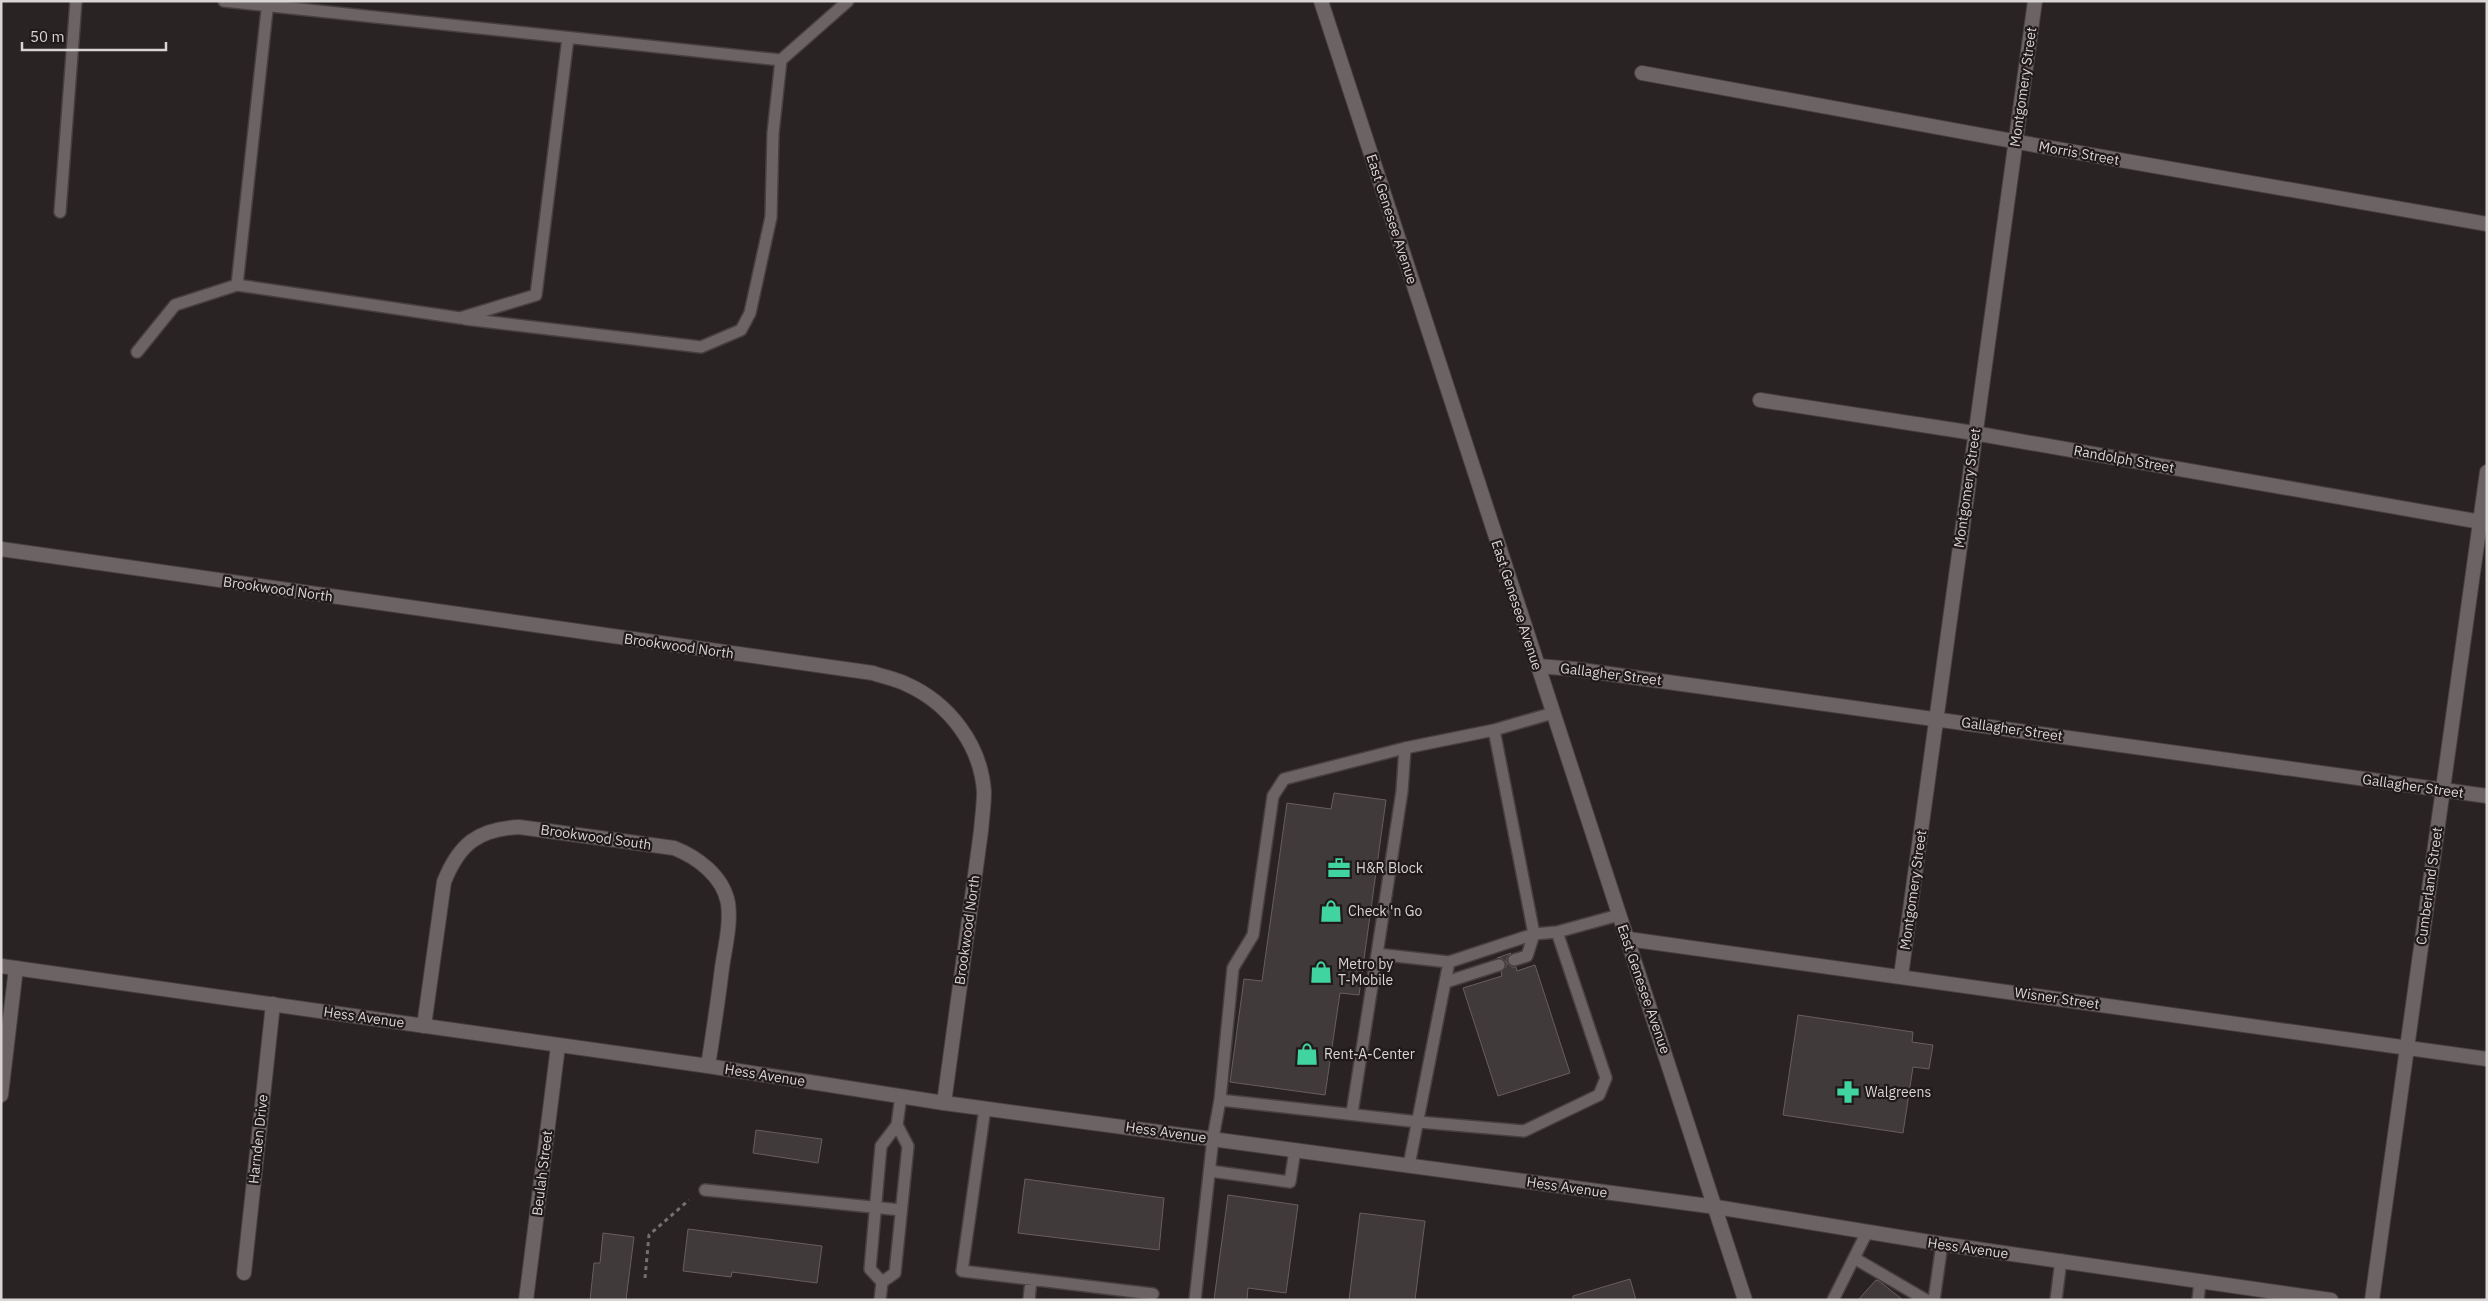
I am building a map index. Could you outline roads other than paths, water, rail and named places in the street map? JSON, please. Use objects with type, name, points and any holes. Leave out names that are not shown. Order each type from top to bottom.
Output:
[{"type":"street","name":"East Genesee Avenue","points":[[1321,1],[1745,1300]]},
{"type":"street","name":"Montgomery Street","points":[[1901,976],[1974,433],[2035,1]]},
{"type":"street","name":"Morris Street","points":[[1642,73],[2016,142],[2487,224]]},
{"type":"street","name":"Randolph Street","points":[[1760,400],[1974,433],[2483,523]]},
{"type":"street","name":"Cumberland Street","points":[[2372,1300],[2442,790],[2483,523],[2487,472]]},
{"type":"street","name":"Brookwood North","points":[[1,549],[873,673],[907,684],[939,704],[962,729],[978,761],[984,792],[980,841],[944,1103]]},
{"type":"street","name":"Gallagher Street","points":[[1537,666],[1574,669],[2487,796]]},
{"type":"street","name":"Brookwood South","points":[[424,1026],[444,882],[452,862],[463,846],[488,832],[500,828],[519,827],[664,846],[688,854],[703,864],[718,881],[728,902],[728,926],[708,1066]]},
{"type":"street","name":"Wisner Street","points":[[1628,939],[2487,1059]]},
{"type":"street","name":"Hess Avenue","points":[[1,966],[708,1066],[944,1103],[1716,1207],[1942,1244],[2331,1300]]},
{"type":"street","points":[[1,1095],[16,968]]},
{"type":"street","name":"Harnden Drive","points":[[244,1273],[273,1004]]},
{"type":"street","name":"Beulah Street","points":[[526,1300],[558,1046]]},
{"type":"lane","points":[[60,212],[76,1]]},
{"type":"lane","points":[[224,1],[268,3],[568,38],[781,60]]},
{"type":"lane","points":[[137,352],[175,305],[237,285],[460,318],[701,347],[741,330],[750,313],[771,217],[773,132],[781,60],[848,1]]},
{"type":"lane","points":[[237,285],[268,3]]},
{"type":"lane","points":[[460,318],[536,295],[568,38]]},
{"type":"lane","points":[[1194,1300],[1213,1138],[1220,1100],[1233,968],[1253,935],[1273,796],[1284,779],[1405,748],[1494,730],[1553,713]]},
{"type":"lane","points":[[1494,730],[1534,934],[1527,956],[1514,960]]},
{"type":"lane","points":[[1352,1113],[1402,791],[1405,748]]},
{"type":"lane","points":[[1377,954],[1449,962],[1534,934],[1557,932],[1619,916]]},
{"type":"lane","points":[[1220,1100],[1352,1113],[1419,1122],[1524,1131],[1599,1095],[1606,1078],[1557,932]]},
{"type":"lane","points":[[1409,1165],[1449,962]]},
{"type":"lane","points":[[1446,982],[1499,965]]},
{"type":"lane","points":[[880,1300],[882,1282],[894,1273],[908,1146],[898,1125],[901,1096]]},
{"type":"lane","points":[[984,1108],[962,1270],[1153,1294]]},
{"type":"lane","points":[[882,1282],[870,1270],[881,1146],[898,1125]]},
{"type":"lane","points":[[1210,1171],[1290,1182],[1295,1150]]},
{"type":"lane","points":[[705,1190],[901,1210]]},
{"type":"lane","points":[[1833,1300],[1867,1232]]},
{"type":"lane","points":[[1934,1300],[1942,1244]]},
{"type":"lane","points":[[1854,1258],[1926,1300]]},
{"type":"lane","points":[[2056,1300],[2061,1260]]},
{"type":"lane","points":[[1029,1300],[1031,1280]]},
{"type":"lane","points":[[2198,1300],[2200,1282]]},
{"type":"place","name":"H&R Block","points":[[1339,868]]},
{"type":"place","name":"Check 'n Go","points":[[1331,911]]},
{"type":"place","name":"Metro by T-Mobile","points":[[1321,972]]},
{"type":"place","name":"Rent-A-Center","points":[[1307,1054]]},
{"type":"place","name":"Walgreens","points":[[1848,1092]]}]
